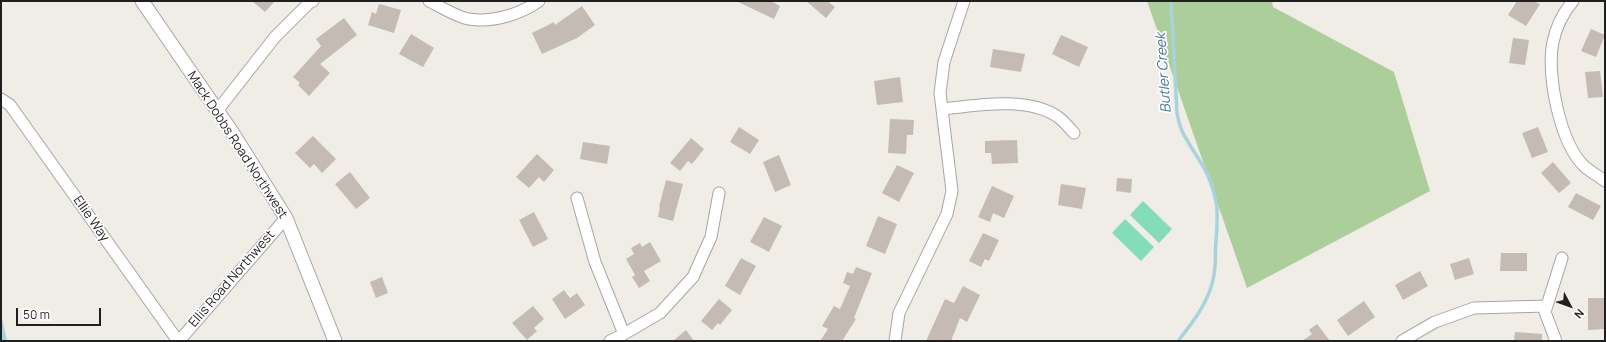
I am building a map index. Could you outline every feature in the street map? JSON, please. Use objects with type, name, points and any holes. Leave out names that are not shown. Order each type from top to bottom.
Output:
[{"type":"street","name":"Mack Dobbs Road Northwest","points":[[142,1],[218,111],[286,218],[335,341]]},
{"type":"street","points":[[218,111],[275,37],[309,3],[313,1]]},
{"type":"street","points":[[429,1],[468,20],[499,18],[527,10],[539,1]]},
{"type":"street","points":[[895,341],[899,313],[947,214],[952,191],[940,93],[944,62],[964,1]]},
{"type":"street","points":[[1573,1],[1563,14],[1552,42],[1551,73],[1563,130],[1569,145],[1585,167],[1605,181]]},
{"type":"street","name":"Ellie Way","points":[[1,99],[10,105],[179,341]]},
{"type":"street","points":[[943,109],[990,103],[1035,106],[1058,117],[1074,133]]},
{"type":"street","points":[[610,341],[660,313],[692,277],[711,237],[719,193]]},
{"type":"street","points":[[577,198],[595,262],[624,334]]},
{"type":"street","name":"Ellis Road Northwest","points":[[179,341],[286,218]]},
{"type":"street","points":[[1556,341],[1545,312],[1562,258]]},
{"type":"street","points":[[1402,341],[1435,322],[1474,308],[1547,306]]},
{"type":"green space","points":[[1147,1],[1272,1],[1273,7],[1394,72],[1430,191],[1247,288]]},
{"type":"green space","points":[[1143,201],[1172,229],[1159,243],[1130,215]]},
{"type":"green space","points":[[1125,219],[1154,247],[1141,261],[1112,233]]},
{"type":"water","points":[[1,314],[7,341],[1,341]]},
{"type":"building","points":[[252,1],[275,1],[265,12]]},
{"type":"building","points":[[736,1],[771,1],[780,6],[774,19]]},
{"type":"building","points":[[806,1],[827,1],[835,7],[826,18]]},
{"type":"building","points":[[1517,1],[1534,1],[1540,4],[1526,26],[1508,15]]},
{"type":"building","points":[[379,4],[401,10],[394,33],[368,25],[372,12],[376,14]]},
{"type":"building","points":[[582,6],[595,25],[577,38],[542,54],[532,33],[554,22],[555,25]]},
{"type":"building","points":[[344,18],[357,35],[320,64],[330,73],[309,96],[298,85],[300,83],[293,77],[321,46],[316,39]]},
{"type":"building","points":[[1591,29],[1605,35],[1596,57],[1581,51]]},
{"type":"building","points":[[411,34],[434,48],[423,67],[399,54]]},
{"type":"building","points":[[1061,35],[1088,47],[1079,67],[1052,54]]},
{"type":"building","points":[[1513,38],[1529,40],[1525,65],[1509,63]]},
{"type":"building","points":[[993,49],[1025,54],[1021,72],[990,67]]},
{"type":"building","points":[[1600,71],[1603,97],[1588,98],[1585,72]]},
{"type":"building","points":[[900,77],[903,102],[877,105],[874,81]]},
{"type":"building","points":[[890,119],[914,120],[913,135],[907,135],[906,154],[888,153]]},
{"type":"building","points":[[739,127],[759,140],[750,154],[730,142]]},
{"type":"building","points":[[1538,127],[1548,152],[1532,158],[1522,133]]},
{"type":"building","points":[[313,136],[336,159],[322,173],[314,164],[310,168],[295,153]]},
{"type":"building","points":[[691,138],[704,149],[692,164],[688,161],[680,171],[670,163]]},
{"type":"building","points":[[1017,140],[1018,163],[992,164],[991,153],[985,153],[985,141]]},
{"type":"building","points":[[583,142],[610,146],[607,164],[580,159]]},
{"type":"building","points":[[537,154],[554,170],[544,182],[539,177],[529,188],[516,177]]},
{"type":"building","points":[[779,155],[791,185],[775,192],[763,162]]},
{"type":"building","points":[[1553,162],[1571,183],[1559,193],[1541,173]]},
{"type":"building","points":[[897,165],[914,173],[899,202],[882,193]]},
{"type":"building","points":[[350,172],[370,198],[356,209],[335,184]]},
{"type":"building","points":[[1117,178],[1132,179],[1131,193],[1116,191]]},
{"type":"building","points":[[666,180],[683,184],[673,221],[658,217]]},
{"type":"building","points":[[1061,184],[1086,188],[1082,209],[1058,205]]},
{"type":"building","points":[[992,186],[1014,196],[1004,218],[993,213],[990,222],[978,217]]},
{"type":"building","points":[[1576,193],[1601,206],[1593,220],[1568,207]]},
{"type":"building","points":[[534,212],[548,239],[533,247],[519,220]]},
{"type":"building","points":[[878,216],[897,224],[885,254],[866,246]]},
{"type":"building","points":[[764,217],[782,226],[769,252],[750,242]]},
{"type":"building","points":[[983,233],[999,240],[989,261],[985,259],[981,267],[969,261]]},
{"type":"building","points":[[650,242],[661,261],[644,271],[650,281],[639,288],[632,277],[635,275],[626,259],[634,254],[631,248],[640,243],[642,247]]},
{"type":"building","points":[[1501,253],[1527,253],[1527,271],[1500,271]]},
{"type":"building","points":[[741,258],[756,266],[740,295],[725,286]]},
{"type":"building","points":[[1469,258],[1474,274],[1455,280],[1450,264]]},
{"type":"building","points":[[856,267],[872,273],[854,318],[856,319],[842,341],[820,341],[828,329],[822,326],[834,306],[840,309],[850,286],[843,283],[847,272],[853,274]]},
{"type":"building","points":[[1420,271],[1428,286],[1403,300],[1395,285]]},
{"type":"building","points":[[382,277],[388,293],[376,298],[370,282]]},
{"type":"building","points":[[963,286],[980,295],[967,322],[960,318],[951,341],[926,341],[945,299],[954,303]]},
{"type":"building","points":[[564,290],[570,298],[577,293],[585,305],[565,319],[552,299]]},
{"type":"building","points":[[1588,298],[1605,298],[1605,329],[1588,330]]},
{"type":"building","points":[[719,299],[732,310],[720,325],[718,323],[712,330],[701,321]]},
{"type":"building","points":[[1364,301],[1375,317],[1348,336],[1337,320]]},
{"type":"building","points":[[533,306],[544,319],[534,328],[537,331],[527,340],[512,323]]},
{"type":"building","points":[[1317,324],[1330,341],[1302,341],[1312,334],[1309,330]]},
{"type":"building","points":[[686,330],[694,341],[673,341]]},
{"type":"building","points":[[1515,332],[1542,334],[1542,341],[1514,341]]},
{"type":"waterway","name":"Butler Creek","points":[[1171,1],[1178,118],[1185,137],[1202,164],[1212,185],[1217,208],[1215,267],[1212,284],[1205,302],[1190,326],[1178,341]]}]
